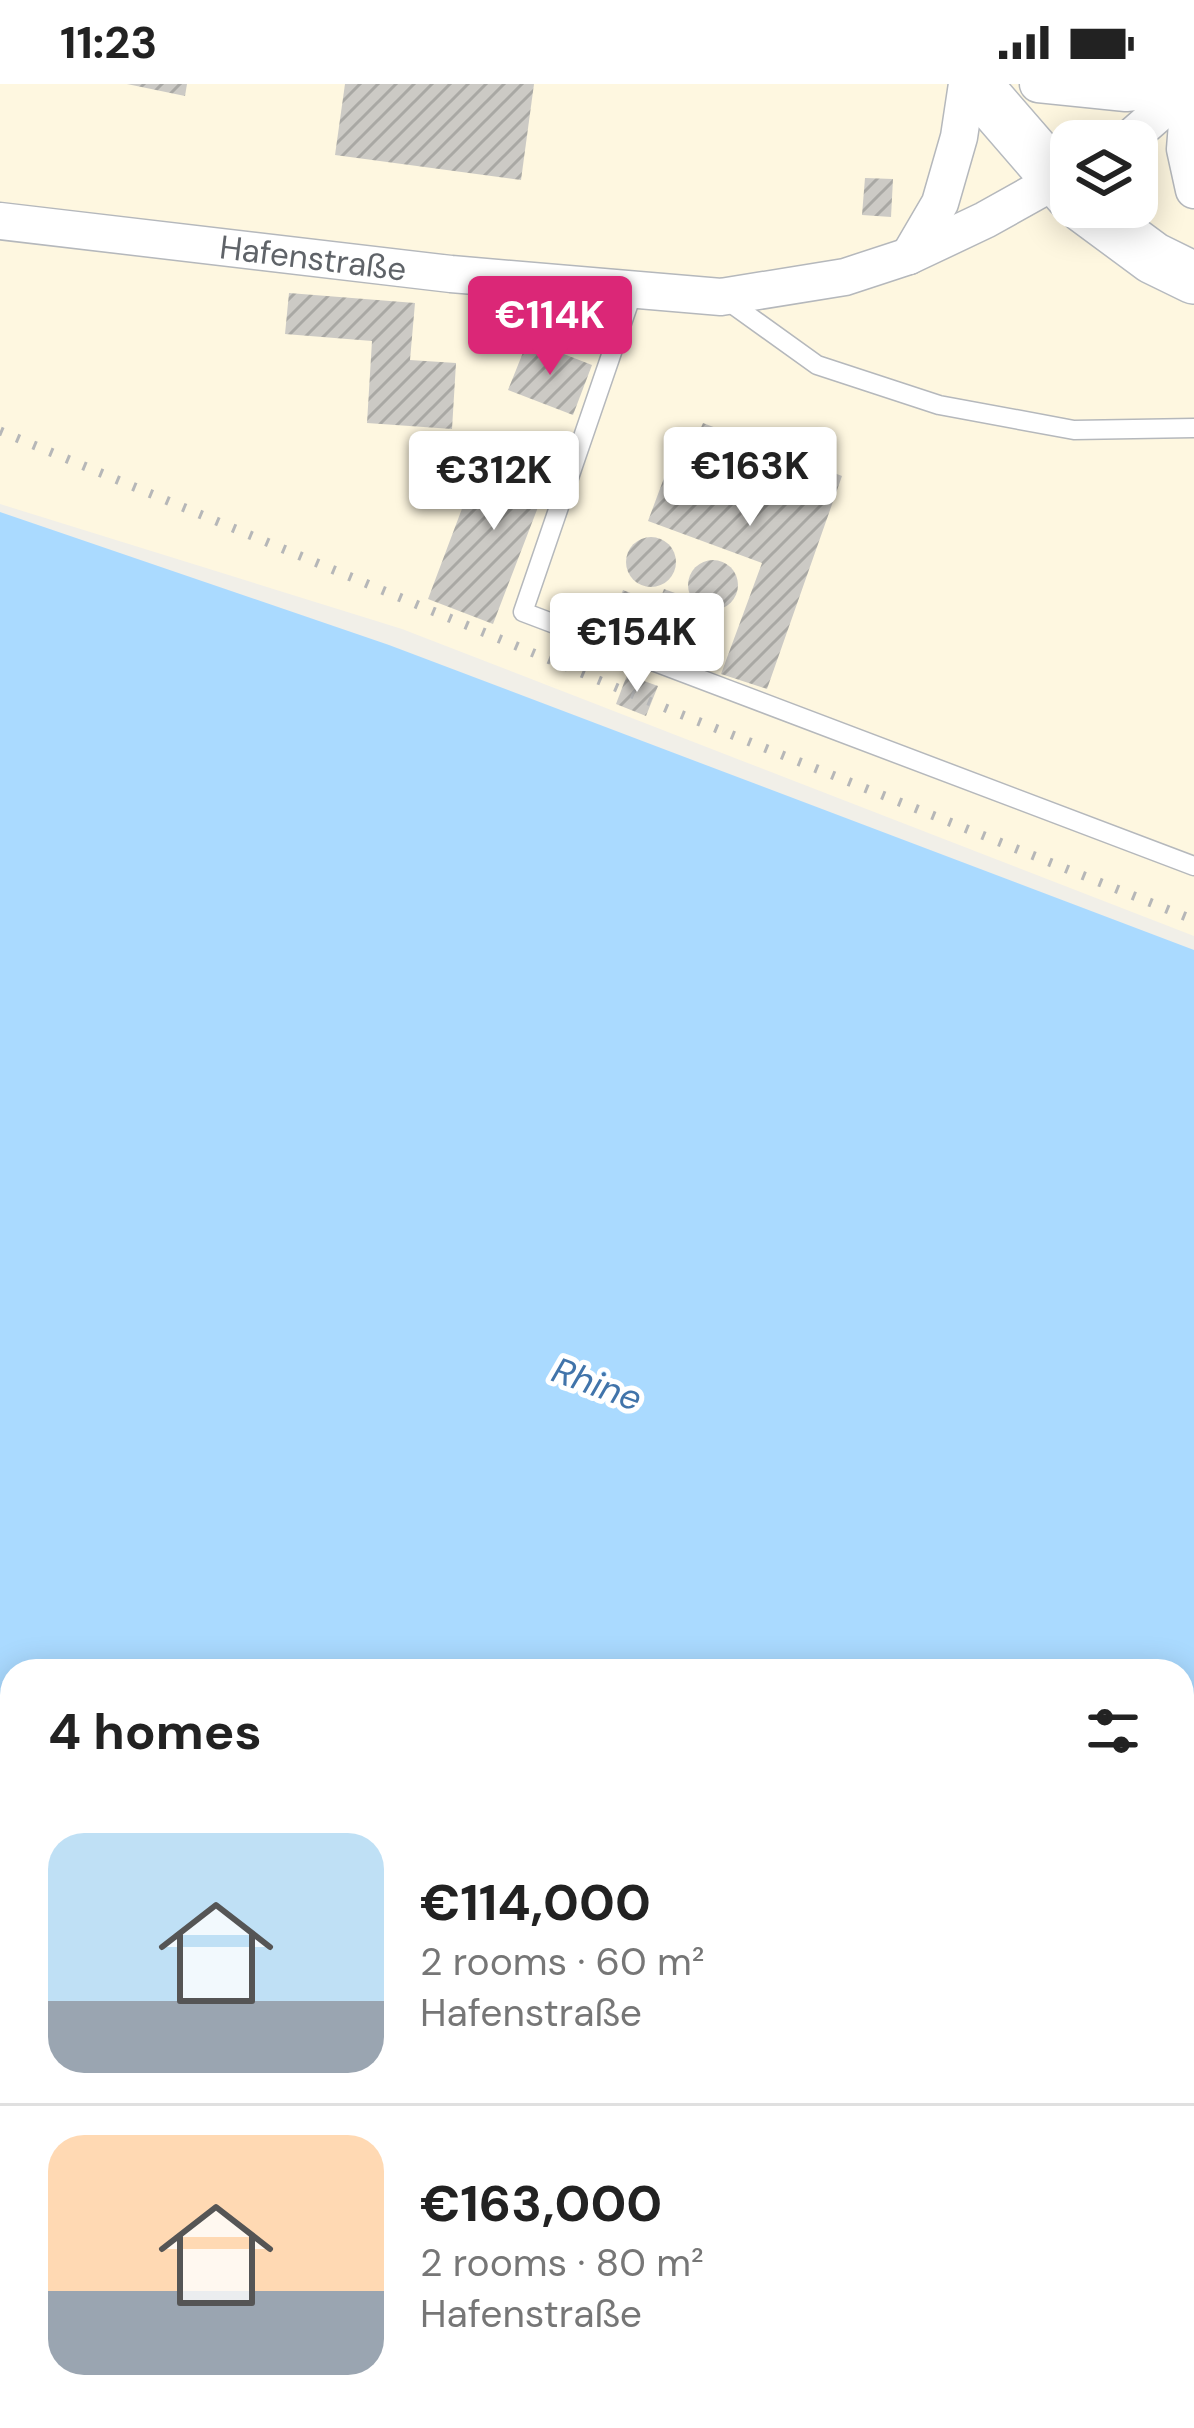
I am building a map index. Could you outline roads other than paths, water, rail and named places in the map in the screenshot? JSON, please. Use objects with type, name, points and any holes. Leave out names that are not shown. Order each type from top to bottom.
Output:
[{"type":"main road","points":[[971,84],[1050,167]]},
{"type":"main road","points":[[1107,228],[1194,278]]},
{"type":"street","points":[[909,256],[940,203],[971,84]]},
{"type":"street","points":[[1038,84],[1126,93],[1191,85]]},
{"type":"street","points":[[1151,120],[1191,85]]},
{"type":"street","points":[[1191,85],[1185,149],[1194,190]]},
{"type":"street","name":"Hafenstraße","points":[[0,221],[451,274],[722,297],[845,277],[909,256],[1050,196]]},
{"type":"lane","points":[[633,291],[523,612],[1194,866]]},
{"type":"lane","points":[[722,297],[817,365],[939,405],[1073,430],[1194,428]]},
{"type":"water","name":"Rhine","points":[[0,512],[389,645],[1194,950],[1194,1659],[0,1659]]},
{"type":"railway","points":[[0,431],[680,714],[1194,920]]}]
